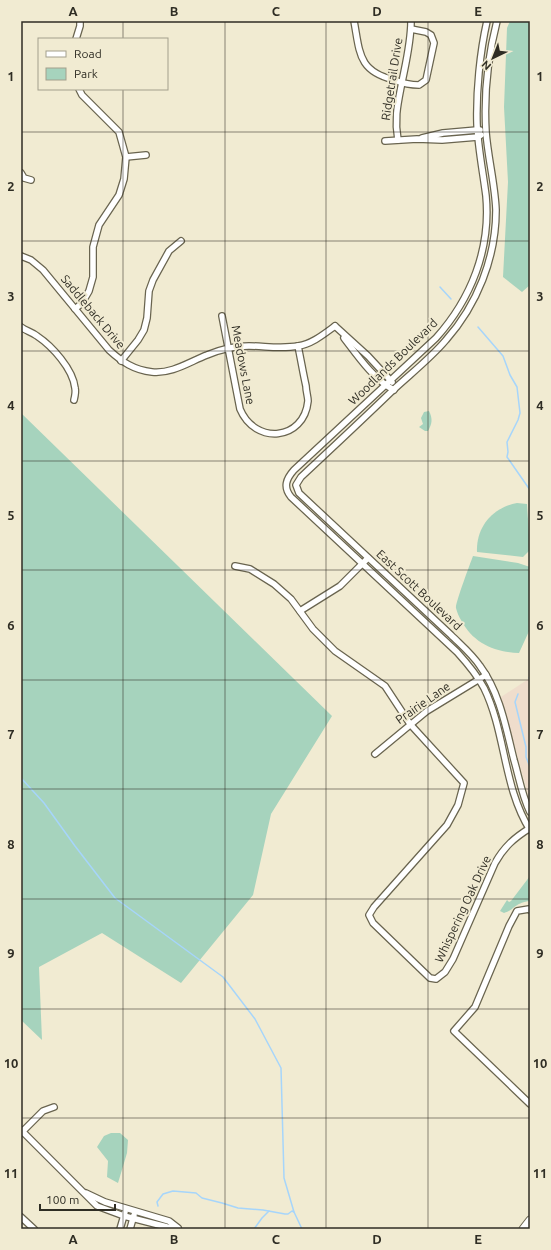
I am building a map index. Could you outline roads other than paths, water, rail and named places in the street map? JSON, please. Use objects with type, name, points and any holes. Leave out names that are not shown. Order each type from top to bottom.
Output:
[{"type":"main road","points":[[523,1229],[530,1220]]},
{"type":"street","points":[[76,38],[80,21]]},
{"type":"street","points":[[354,21],[363,60],[371,71],[382,77],[415,85],[424,82],[427,77],[434,42],[431,35],[426,32],[411,29]]},
{"type":"street","name":"Ridgetrail Drive","points":[[398,140],[395,121],[411,29],[411,21]]},
{"type":"street","name":"Woodlands Boulevard","points":[[286,485],[287,479],[294,470],[429,345],[449,322],[467,294],[476,274],[484,242],[486,209],[477,130],[477,111],[482,46],[487,21]]},
{"type":"street","name":"Woodlands Boulevard","points":[[296,485],[301,477],[439,348],[466,315],[482,282],[492,245],[496,211],[486,132],[486,110],[489,65],[497,21]]},
{"type":"street","points":[[75,309],[82,303],[89,291],[93,278],[92,247],[99,225],[119,195],[124,179],[126,157],[118,132],[82,95],[80,90]]},
{"type":"street","points":[[417,139],[443,132],[477,130],[486,132]]},
{"type":"street","points":[[385,141],[417,139],[442,140],[478,137],[486,132]]},
{"type":"street","points":[[126,157],[146,155]]},
{"type":"street","points":[[21,173],[24,178],[31,180]]},
{"type":"street","points":[[121,361],[144,330],[148,318],[149,292],[169,251],[181,241]]},
{"type":"street","name":"Saddleback Drive","points":[[21,256],[31,260],[43,270],[109,350],[121,361],[138,369],[152,372],[169,371],[207,355],[247,346],[298,346],[318,338],[335,326]]},
{"type":"street","name":"Meadows Lane","points":[[222,316],[240,409],[244,418],[253,428],[265,433],[280,434],[292,429],[300,421],[305,412],[308,400],[298,346]]},
{"type":"street","points":[[335,326],[368,356],[391,380],[394,390]]},
{"type":"street","points":[[335,326],[361,360],[385,386],[394,390]]},
{"type":"street","points":[[21,327],[36,335],[51,348],[63,362],[75,383],[76,389],[74,400]]},
{"type":"street","name":"East Scott Boulevard","points":[[286,485],[287,491],[291,497],[457,652],[479,680],[492,711],[517,804],[530,829]]},
{"type":"street","name":"East Scott Boulevard","points":[[296,485],[299,493],[466,649],[486,675],[497,696],[522,790],[530,812]]},
{"type":"street","points":[[300,611],[340,586],[368,558]]},
{"type":"street","name":"Whispering Oak Drive","points":[[235,566],[250,569],[262,575],[274,584],[291,600],[313,629],[334,651],[385,686],[410,724],[464,784],[458,805],[447,824],[374,907],[369,915],[373,923],[430,978],[436,979],[445,972],[453,959],[495,863],[504,849],[513,839],[530,829]]},
{"type":"street","name":"Prairie Lane","points":[[375,754],[427,711],[486,675]]},
{"type":"street","points":[[530,910],[517,911],[509,926],[475,1007],[454,1031],[530,1104]]},
{"type":"street","points":[[54,1107],[43,1111],[21,1132],[97,1206],[124,1216],[177,1229]]},
{"type":"street","points":[[84,1192],[101,1200],[169,1221],[177,1229]]},
{"type":"street","points":[[120,1229],[126,1208]]},
{"type":"street","points":[[130,1229],[135,1211]]},
{"type":"street","points":[[21,1217],[34,1229]]},
{"type":"waterway","points":[[440,287],[451,299]]},
{"type":"waterway","points":[[478,327],[503,356],[510,375],[517,387],[520,413],[507,442],[507,457],[530,490]]},
{"type":"waterway","points":[[518,694],[515,702],[526,747],[526,757],[530,767]]},
{"type":"waterway","points":[[21,778],[44,803],[115,898],[223,977],[255,1019],[281,1068],[284,1178],[294,1212]]},
{"type":"waterway","points":[[158,1206],[157,1202],[163,1194],[173,1191],[196,1193],[202,1198],[238,1208],[285,1214],[292,1211],[294,1212],[302,1229]]},
{"type":"waterway","points":[[254,1229],[269,1211]]}]
